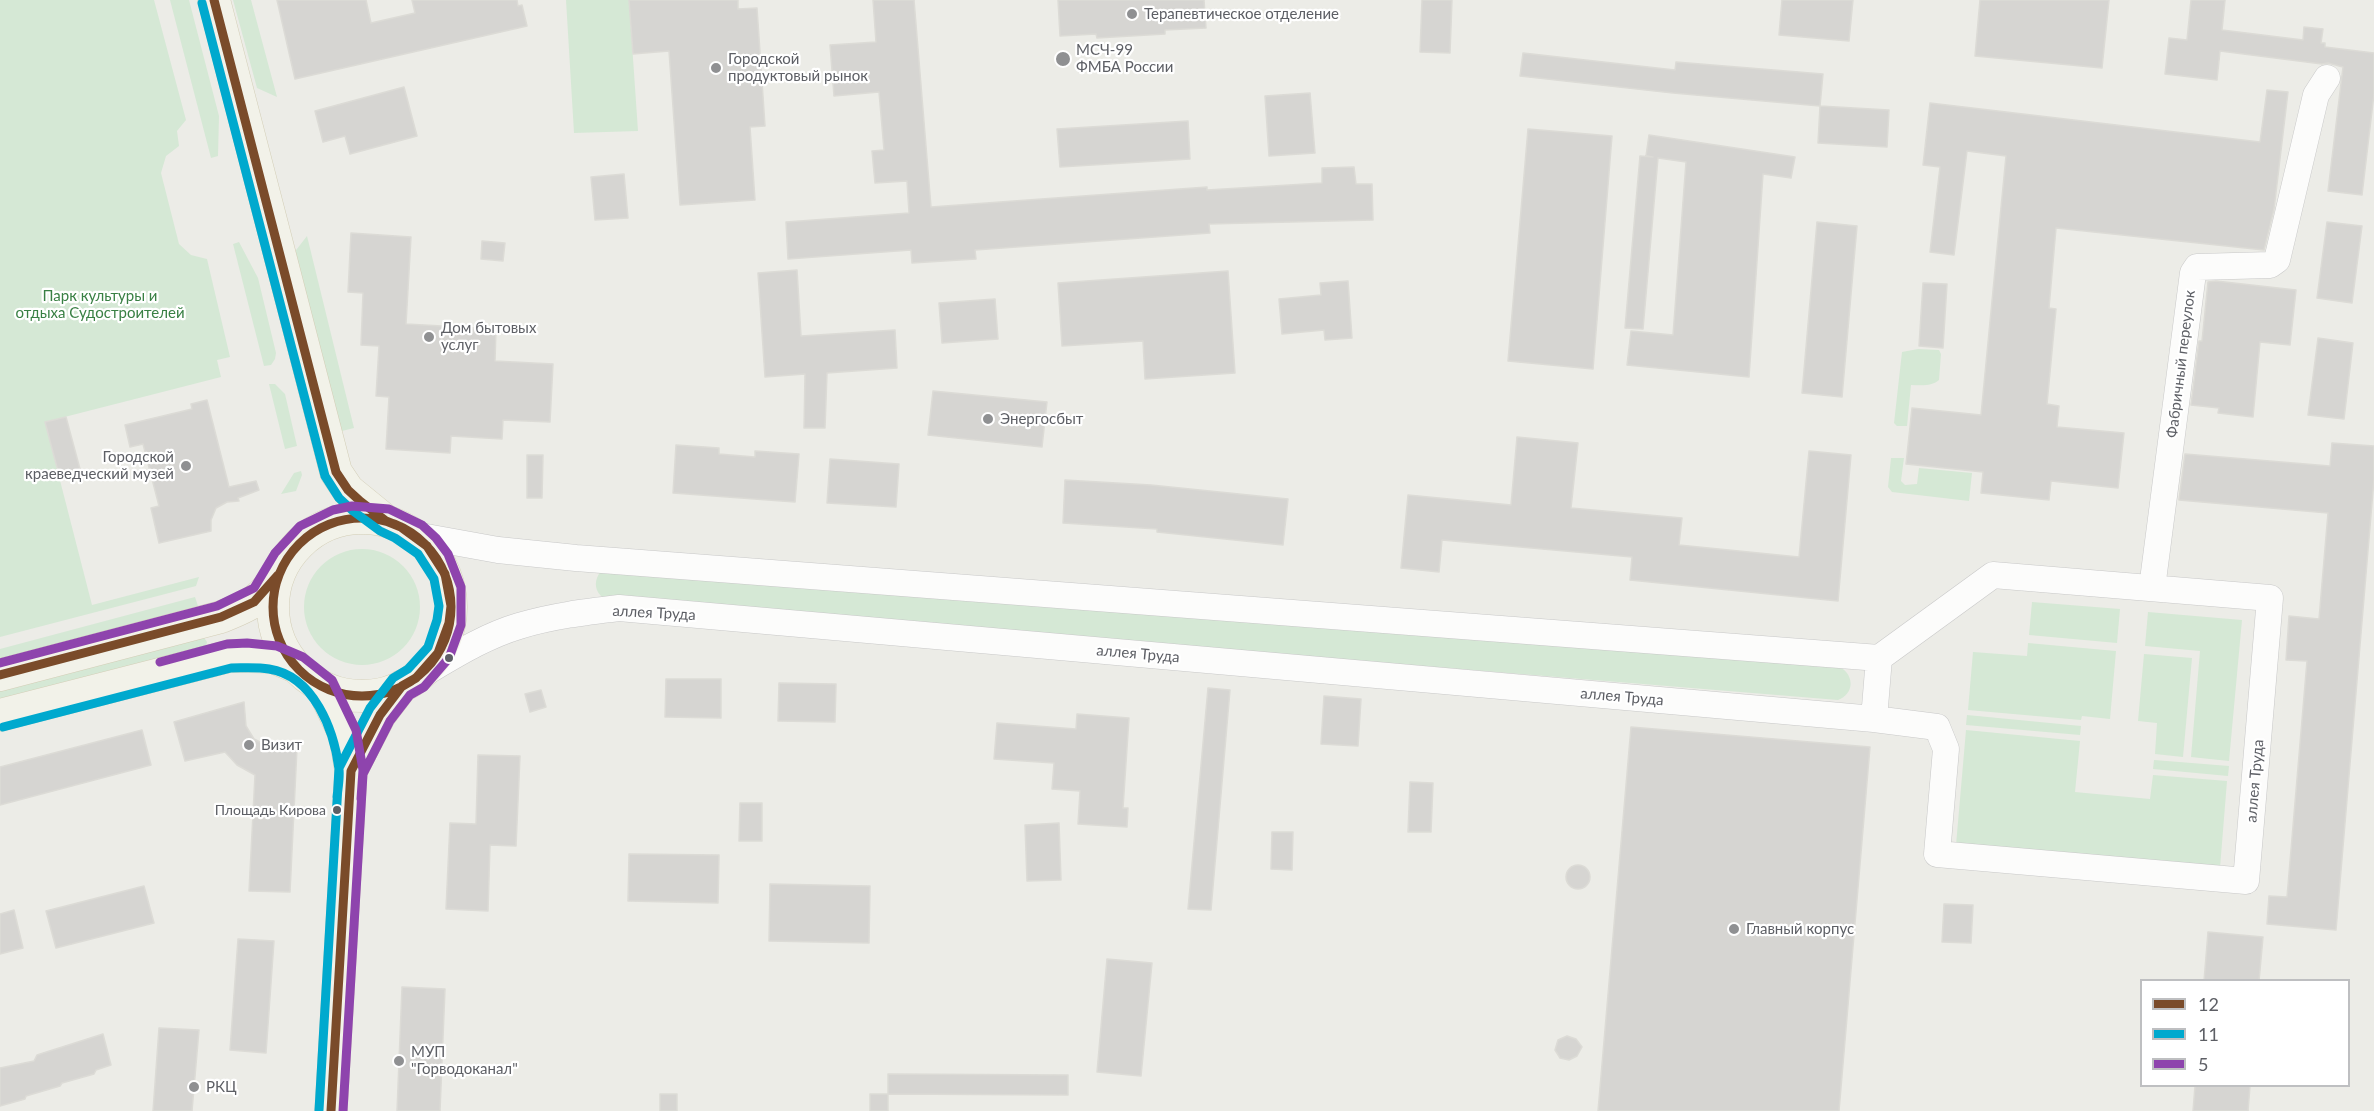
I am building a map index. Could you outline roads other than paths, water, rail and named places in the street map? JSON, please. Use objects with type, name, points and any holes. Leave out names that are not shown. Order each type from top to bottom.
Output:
[{"type":"main road","points":[[214,0],[336,472],[348,490],[386,521],[415,535],[427,546],[445,574],[451,606],[445,638],[428,666],[409,682],[380,714],[351,771]]},
{"type":"main road","points":[[0,675],[221,617],[242,609],[263,597],[285,560],[307,536],[325,511],[336,472]]},
{"type":"main road","points":[[307,536],[337,521],[369,518],[386,521]]},
{"type":"main road","points":[[278,575],[273,599],[274,624],[282,647],[296,667]]},
{"type":"main road","points":[[0,716],[230,656],[273,657],[296,667],[322,687],[338,693],[370,695],[409,682]]},
{"type":"main road","points":[[322,687],[345,735],[351,771],[331,1111]]},
{"type":"street","name":"Фабричный переулок","points":[[2152,588],[2193,273],[2198,267],[2270,265],[2277,260],[2316,95],[2327,78]]},
{"type":"street","points":[[415,535],[498,550],[576,558],[1880,658],[1874,720]]},
{"type":"street","name":"аллея Труда","points":[[409,682],[474,645],[517,627],[566,615],[619,608],[1874,720],[1937,727],[1946,749],[1937,854],[2246,881],[2270,598],[1993,575],[1880,658]]},
{"type":"place","name":"Терапевтическое отделение","points":[[1132,14]]},
{"type":"place","name":"МСЧ-99 ФМБА России","points":[[1063,59]]},
{"type":"place","name":"Городской продуктовый рынок","points":[[716,68]]},
{"type":"place","name":"Дом бытовых услуг","points":[[429,337]]},
{"type":"place","name":"Энергосбыт","points":[[988,419]]},
{"type":"place","name":"Городской краеведческий музей","points":[[186,466]]},
{"type":"place","name":"Визит","points":[[249,745]]},
{"type":"place","name":"Площадь Кирова","points":[[337,810]]},
{"type":"place","name":"Главный корпус","points":[[1734,929]]},
{"type":"place","name":"МУП \"Горводоканал\"","points":[[399,1061]]},
{"type":"place","name":"РКЦ","points":[[194,1087]]},
{"type":"park label","name":"Парк культуры и отдыха Судостроителей","points":[[100,304]]}]
